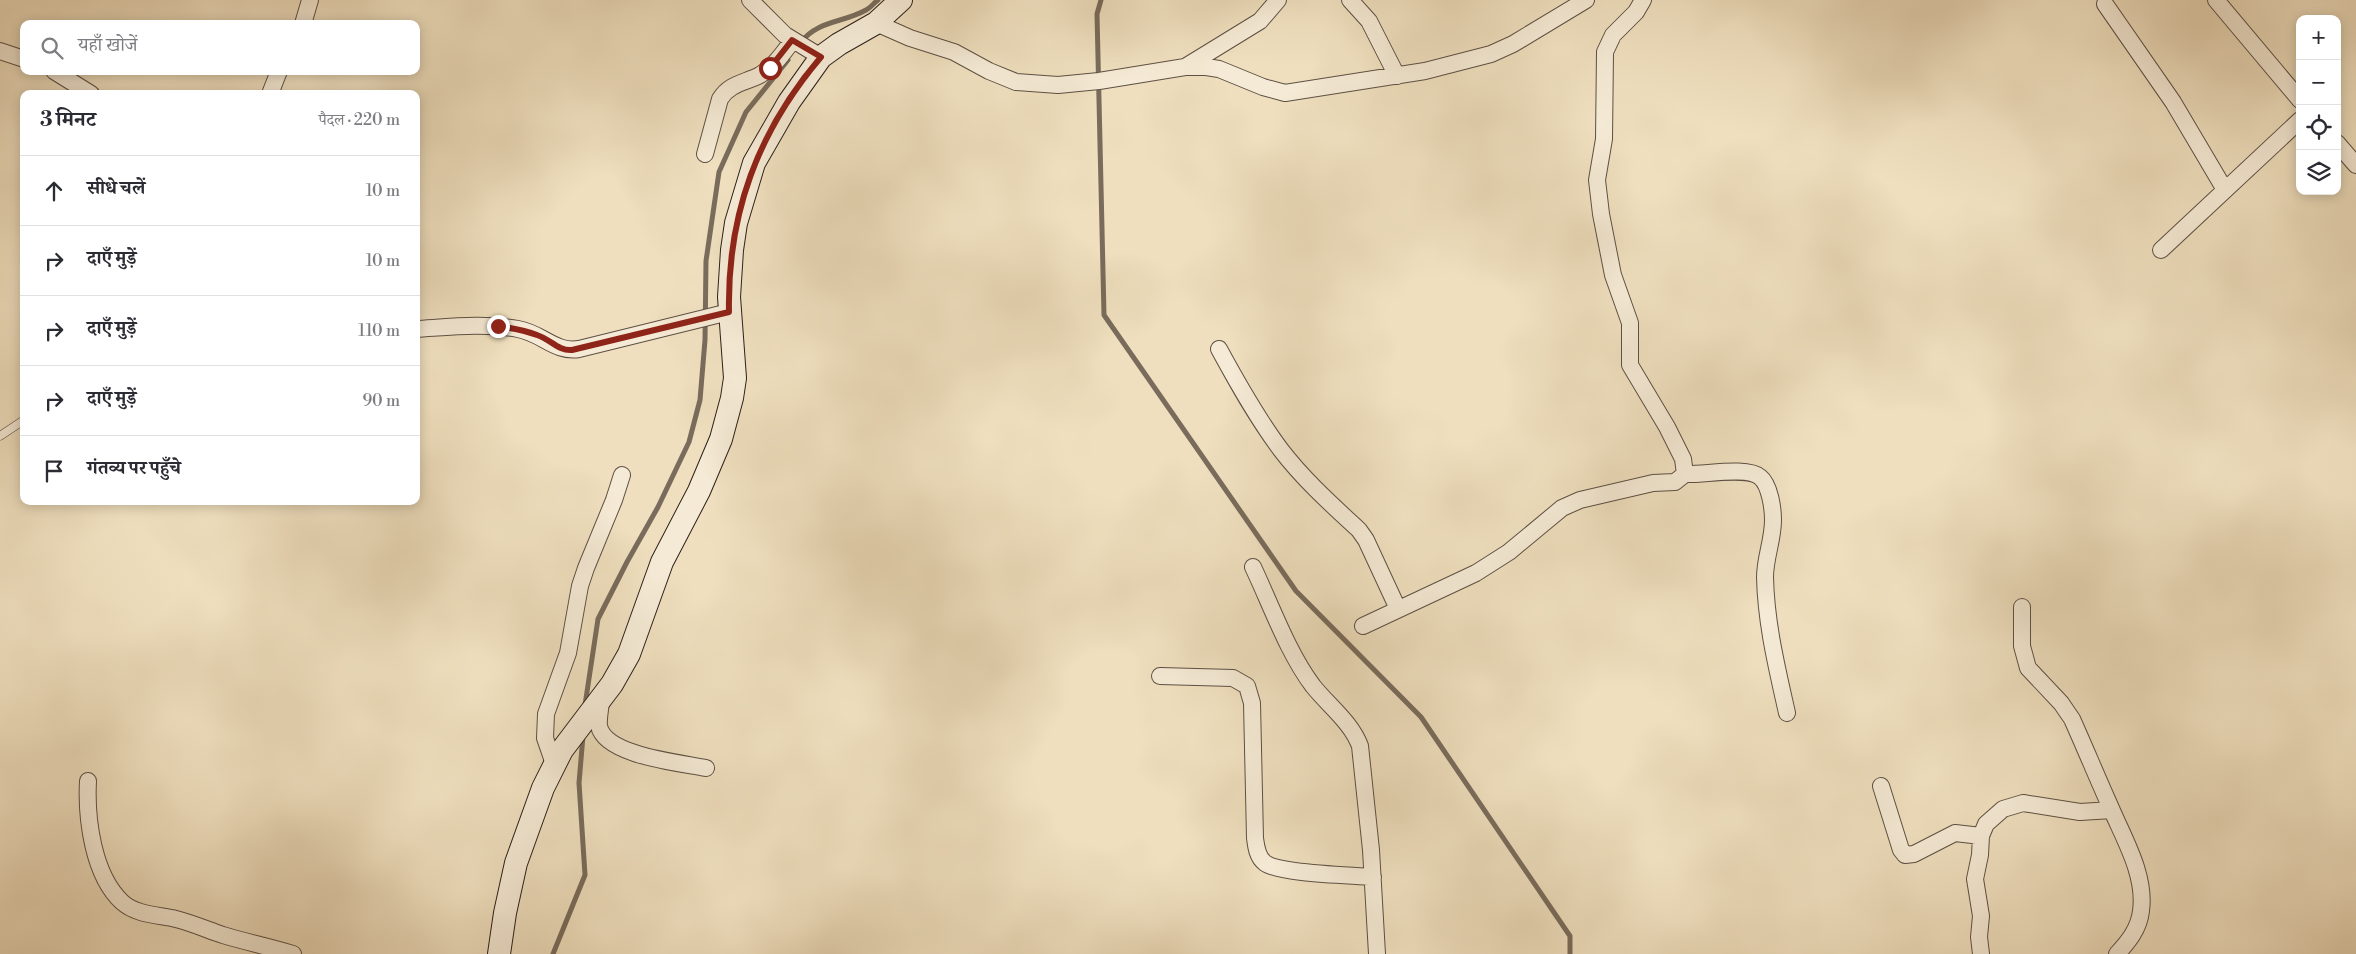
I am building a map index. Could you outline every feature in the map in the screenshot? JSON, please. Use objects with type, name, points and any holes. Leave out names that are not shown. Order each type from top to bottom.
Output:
[{"type":"street","points":[[304,20],[310,0]]},
{"type":"street","points":[[750,0],[792,40],[821,57]]},
{"type":"street","points":[[499,954],[505,913],[516,862],[543,788],[554,764],[612,684],[629,654],[662,562],[699,491],[722,439],[732,398],[734,378],[729,312],[732,250],[736,223],[745,188],[764,141],[802,82],[821,57],[839,44],[876,23],[901,0]]},
{"type":"street","points":[[1184,67],[1260,21],[1278,0]]},
{"type":"street","points":[[1350,0],[1369,21],[1397,76]]},
{"type":"street","points":[[876,23],[910,38],[954,52],[989,71],[1016,82],[1058,84],[1099,81],[1184,67],[1206,66],[1285,93],[1425,71],[1491,54],[1513,44],[1586,0]]},
{"type":"street","points":[[1643,0],[1636,12],[1613,35],[1605,52],[1604,139],[1597,180],[1601,214],[1613,275],[1630,323],[1630,365],[1668,428],[1683,459],[1685,474]]},
{"type":"street","points":[[2216,0],[2296,95]]},
{"type":"street","points":[[2105,4],[2173,102],[2225,190]]},
{"type":"street","points":[[705,154],[720,99],[725,91],[759,76],[770,68],[792,40]]},
{"type":"street","points":[[0,51],[20,58]]},
{"type":"street","points":[[60,75],[85,90]]},
{"type":"street","points":[[272,90],[277,75]]},
{"type":"street","points":[[2161,250],[2296,124]]},
{"type":"street","points":[[2341,148],[2356,165]]},
{"type":"street","points":[[420,329],[473,326],[521,329],[538,335],[566,351],[729,312]]},
{"type":"street","points":[[1219,349],[1250,405],[1282,450],[1304,478],[1362,535],[1398,609]]},
{"type":"street","points":[[1363,626],[1482,569],[1508,552],[1562,508],[1580,500],[1628,488],[1675,482],[1685,474],[1702,475],[1746,472],[1760,477],[1764,482],[1773,514],[1765,575],[1771,644],[1787,713]]},
{"type":"street","points":[[554,764],[545,738],[546,714],[568,653],[580,586],[622,475]]},
{"type":"street","points":[[1253,567],[1298,662],[1313,686],[1353,731],[1360,746],[1373,877],[1377,954]]},
{"type":"street","points":[[2022,607],[2022,646],[2028,668],[2061,703],[2072,719],[2125,838],[2136,871],[2141,894],[2141,912],[2138,926],[2130,940],[2117,954]]},
{"type":"street","points":[[1160,676],[1233,678],[1248,686],[1252,703],[1255,838],[1258,854],[1265,863],[1293,870],[1373,877]]},
{"type":"street","points":[[602,697],[599,725],[607,740],[652,758],[706,768]]},
{"type":"street","points":[[88,781],[89,827],[96,853],[109,886],[124,904],[138,911],[178,920],[293,954]]},
{"type":"street","points":[[1881,786],[1901,850],[1905,855],[1914,854],[1955,833],[1981,836]]},
{"type":"street","points":[[1982,954],[1980,937],[1981,916],[1975,886],[1981,836],[1986,824],[2003,808],[2015,804],[2036,804],[2080,812],[2112,810]]},
{"type":"lane","points":[[0,436],[20,423]]},
{"type":"waterway","points":[[800,43],[815,30],[868,9],[878,0]]},
{"type":"waterway","points":[[1101,0],[1097,14],[1104,315],[1296,591],[1421,717],[1570,936],[1570,954]]},
{"type":"waterway","points":[[585,705],[598,619],[658,507],[689,442],[700,400],[705,340],[706,261],[719,172],[746,112],[788,60]]},
{"type":"waterway","points":[[553,954],[585,875],[579,783],[583,736]]},
{"type":"route","points":[[498,326],[521,329],[538,335],[566,351],[729,312],[732,250],[736,223],[754,163],[764,141],[802,82],[821,57],[792,40],[770,68]]}]
